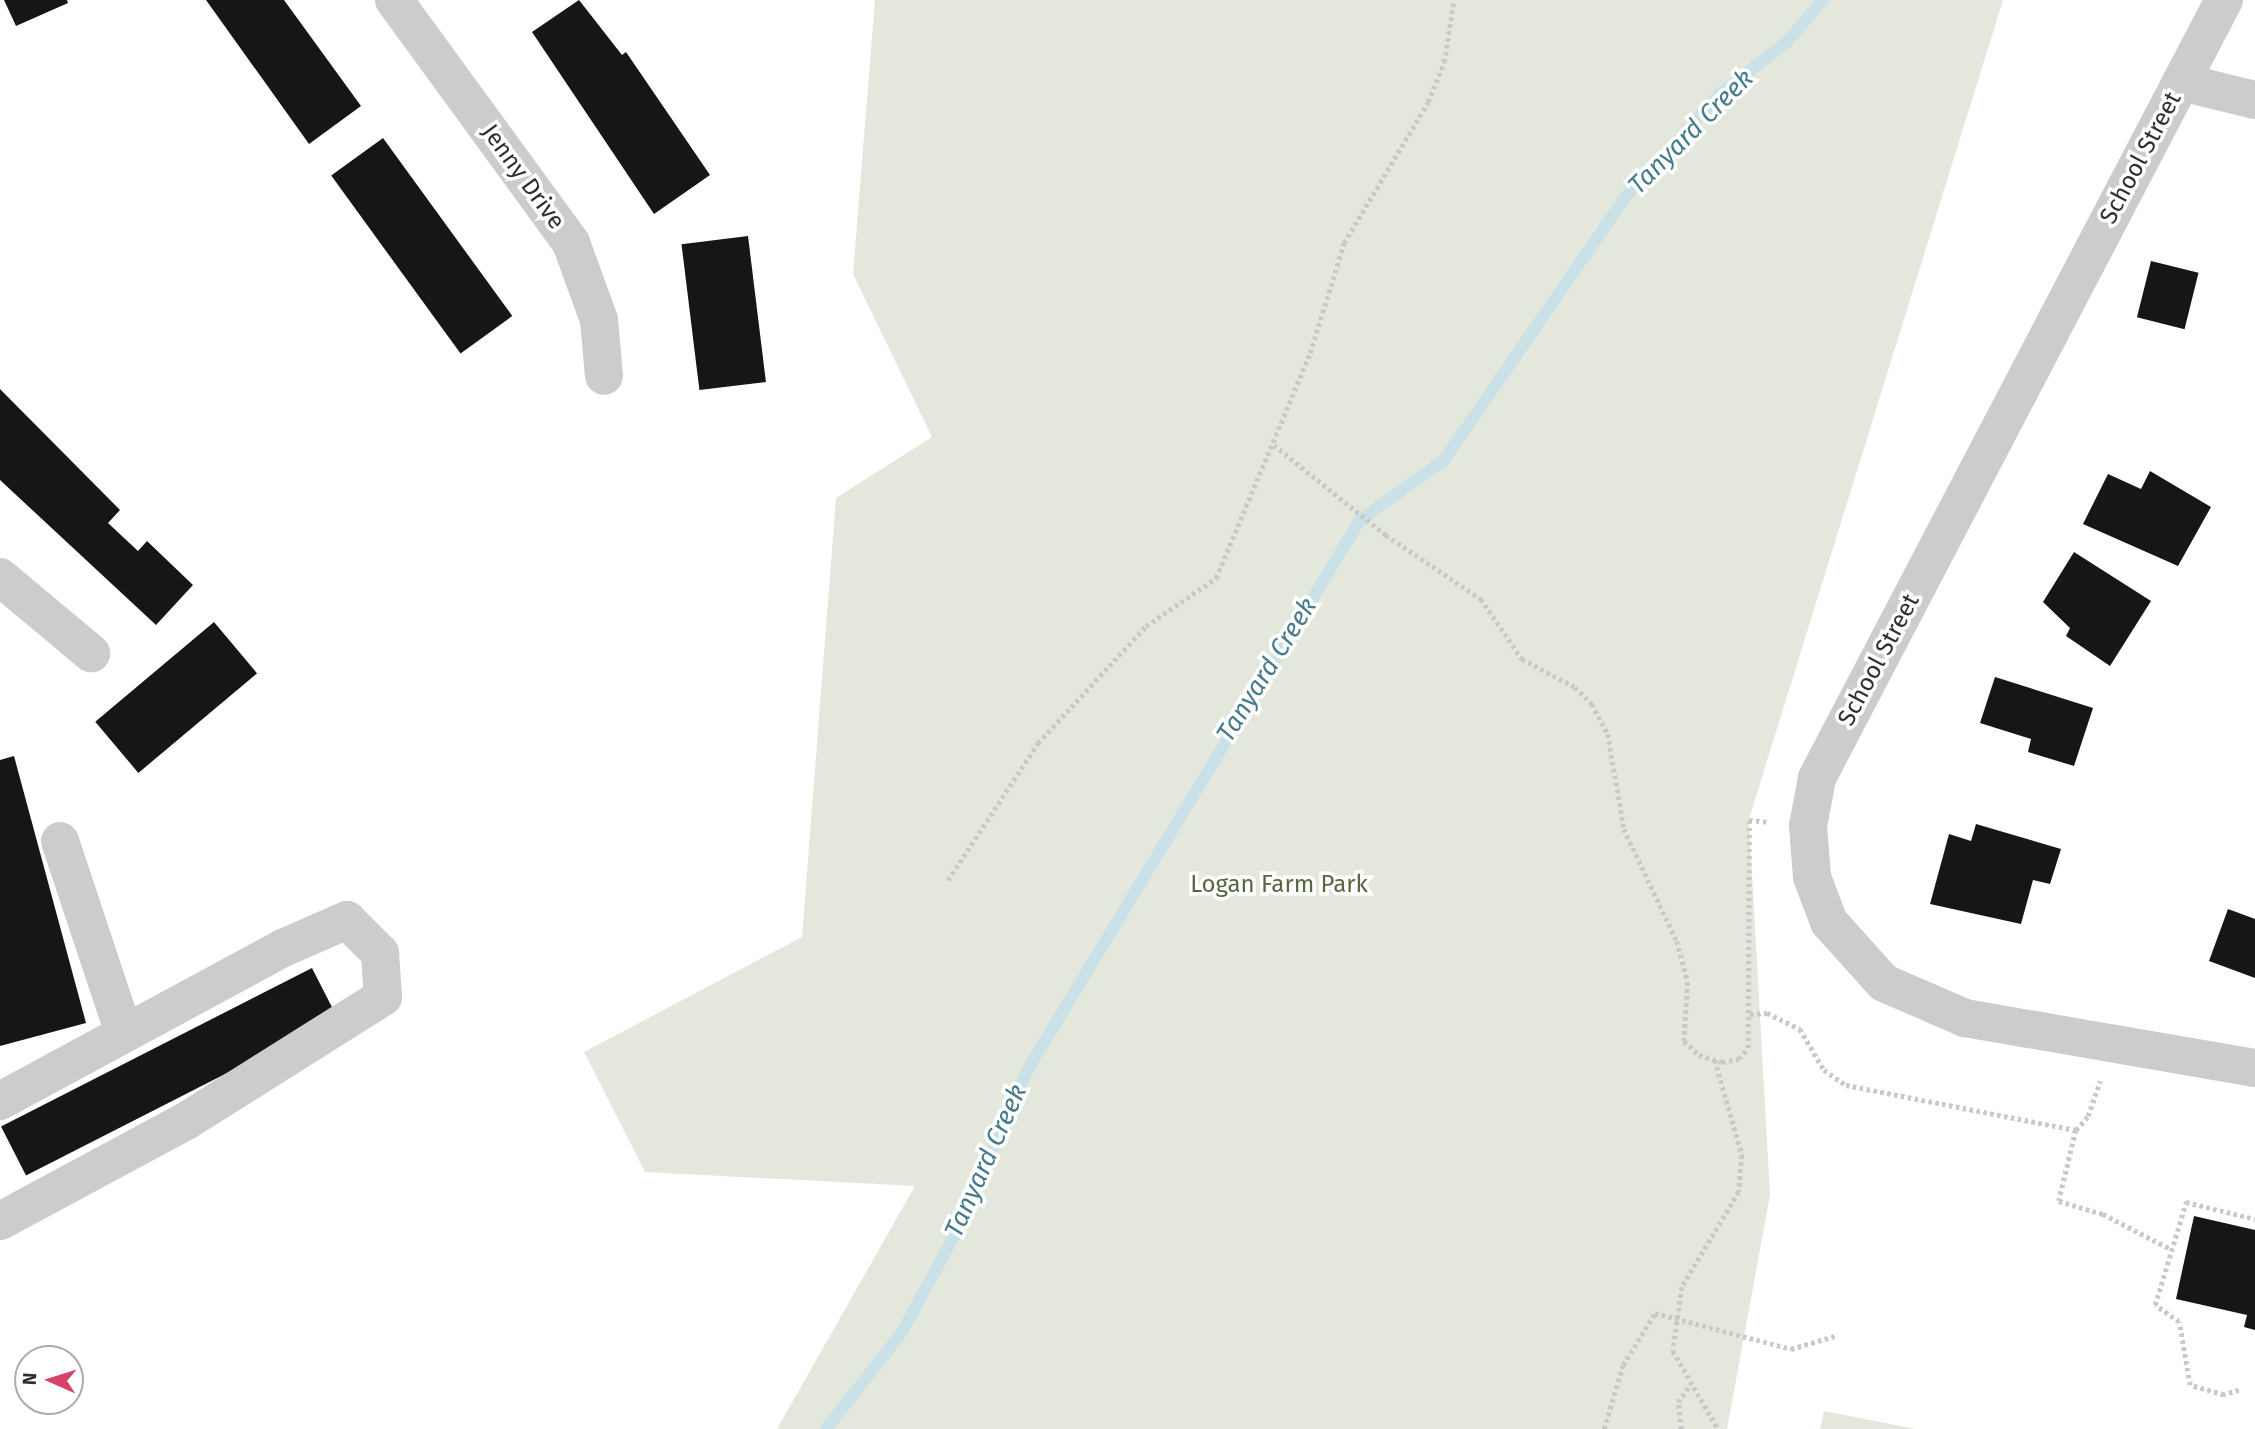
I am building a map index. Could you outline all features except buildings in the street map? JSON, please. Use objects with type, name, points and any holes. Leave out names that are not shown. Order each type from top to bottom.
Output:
[{"type":"street","name":"Jenny Drive","points":[[394,0],[571,243],[599,320],[604,376]]},
{"type":"street","name":"School Street","points":[[2224,0],[1817,778],[1808,826],[1812,877],[1829,922],[1884,982],[1965,1017],[2255,1068]]},
{"type":"street","points":[[2181,82],[2255,100]]},
{"type":"street","points":[[0,577],[91,653]]},
{"type":"street","points":[[60,841],[124,1033]]},
{"type":"street","points":[[0,1101],[124,1033],[347,920],[380,953],[383,997],[186,1121],[0,1221]]},
{"type":"path","points":[[948,880],[1038,743],[1146,626],[1216,578],[1274,445],[1344,243],[1428,102],[1444,62],[1454,0]]},
{"type":"path","points":[[1274,445],[1386,535],[1481,599],[1522,659],[1575,687],[1592,704],[1608,734],[1624,829],[1677,941],[1688,982],[1684,1041],[1715,1060],[1739,1059],[1748,1048],[1749,820],[1808,826]]},
{"type":"path","points":[[1750,1014],[1767,1013],[1800,1029],[1824,1070],[1846,1085],[2076,1130]]},
{"type":"path","points":[[1715,1060],[1742,1155],[1739,1192],[1682,1287],[1673,1351],[1690,1385],[1718,1429]]},
{"type":"path","points":[[2102,1075],[2088,1116],[2076,1130],[2059,1201],[2103,1214],[2169,1248]]},
{"type":"path","points":[[2239,1390],[2224,1395],[2190,1385],[2179,1322],[2155,1305],[2169,1248],[2186,1202],[2255,1219]]},
{"type":"path","points":[[1604,1429],[1644,1321],[1655,1312],[1791,1349],[1838,1335]]},
{"type":"path","points":[[1681,1429],[1678,1402],[1690,1385]]},
{"type":"green space","name":"Logan Farm Park","points":[[875,0],[2003,0],[1749,819],[1770,1195],[1727,1429],[777,1429],[915,1186],[645,1172],[584,1052],[802,937],[836,498],[932,437],[853,274]]},
{"type":"green space","points":[[1824,1411],[1916,1429],[1820,1429]]},
{"type":"waterway","name":"Tanyard Creek","points":[[826,1429],[902,1332],[958,1229],[1028,1069],[1360,520],[1444,460],[1626,196],[1723,91],[1787,42],[1823,0]]}]
